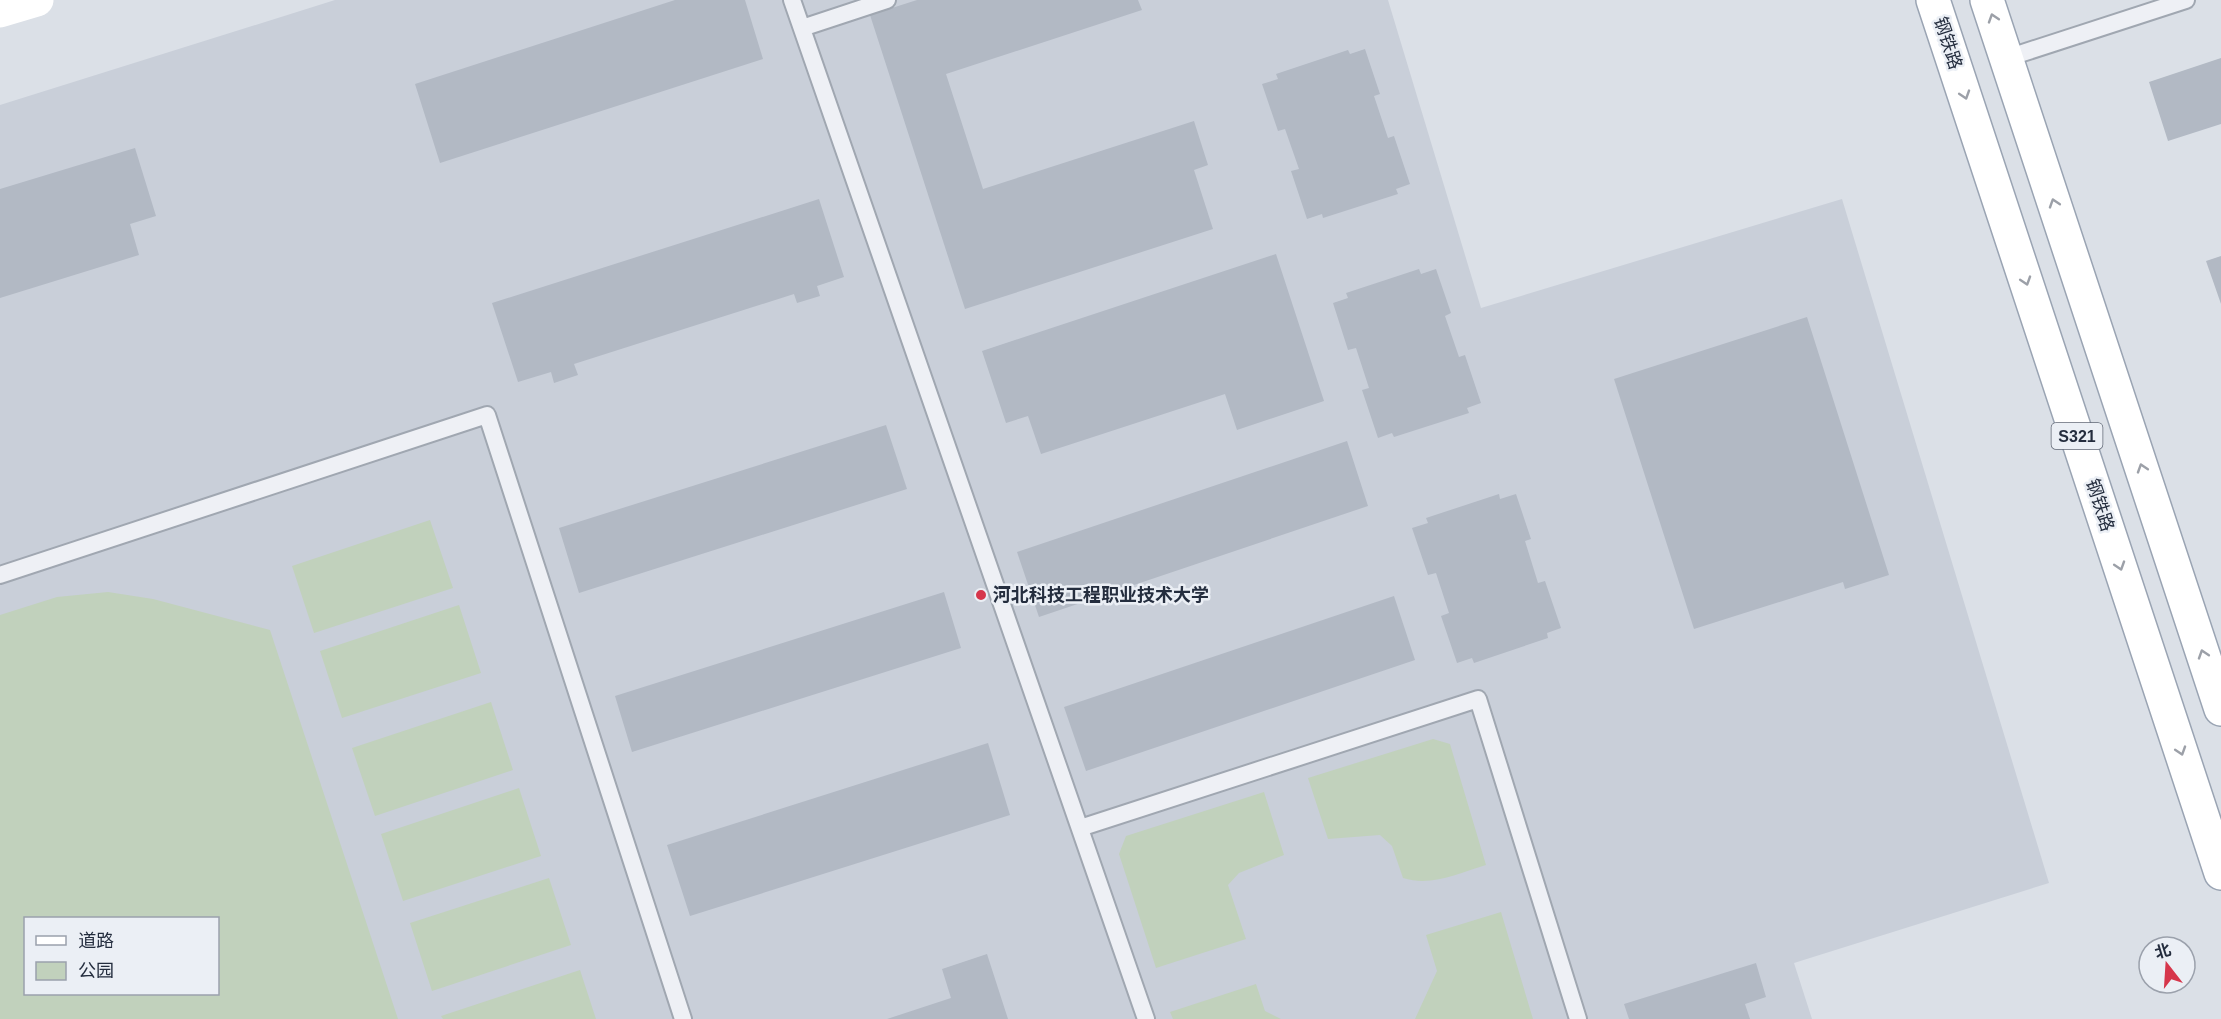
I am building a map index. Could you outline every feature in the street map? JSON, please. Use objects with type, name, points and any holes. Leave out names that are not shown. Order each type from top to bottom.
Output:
[{"type":"main road","points":[[0,11],[37,0]]},
{"type":"main road","name":"钢铁路","points":[[1933,0],[2221,873]]},
{"type":"main road","name":"S321","points":[[1988,0],[2221,709]]},
{"type":"lane","points":[[792,0],[1146,1019]]},
{"type":"lane","points":[[802,28],[887,0]]},
{"type":"lane","points":[[2007,58],[2186,0]]},
{"type":"lane","points":[[0,575],[487,415],[683,1019]]},
{"type":"lane","points":[[1080,828],[1478,699],[1578,1019]]},
{"type":"shaded area","name":"河北科技工程职业技术大学","points":[[335,0],[1388,0],[1481,308],[1842,199],[2049,883],[1794,963],[1812,1019],[0,1019],[0,105]]},
{"type":"green space","points":[[430,520],[453,588],[314,633],[292,566]]},
{"type":"green space","points":[[108,592],[153,599],[270,630],[398,1019],[0,1019],[0,615],[57,597]]},
{"type":"green space","points":[[459,605],[481,673],[342,718],[320,651]]},
{"type":"green space","points":[[491,702],[513,770],[375,816],[352,748]]},
{"type":"green space","points":[[1433,739],[1450,744],[1486,865],[1445,878],[1414,880],[1403,878],[1392,846],[1380,835],[1328,839],[1308,778]]},
{"type":"green space","points":[[519,788],[541,856],[403,901],[381,834]]},
{"type":"green space","points":[[1264,792],[1284,855],[1239,873],[1228,885],[1246,939],[1156,968],[1119,854],[1126,836]]},
{"type":"green space","points":[[549,878],[571,945],[432,991],[410,923]]},
{"type":"green space","points":[[1501,912],[1533,1019],[1415,1019],[1437,971],[1426,935]]},
{"type":"green space","points":[[580,970],[596,1019],[443,1019],[441,1016]]},
{"type":"green space","points":[[1256,984],[1265,1011],[1281,1019],[1173,1019],[1170,1012]]},
{"type":"building","points":[[675,0],[745,0],[763,59],[440,163],[415,84]]},
{"type":"building","points":[[917,0],[1138,0],[1142,10],[946,74],[983,189],[1194,121],[1208,165],[1194,170],[1213,229],[965,309],[870,15]]},
{"type":"building","points":[[1365,49],[1380,94],[1374,96],[1388,138],[1394,136],[1410,184],[1396,189],[1398,194],[1323,218],[1322,214],[1307,219],[1291,171],[1299,169],[1285,129],[1278,131],[1262,84],[1278,79],[1276,74],[1348,50],[1350,54]]},
{"type":"building","points":[[2221,58],[2221,124],[2168,141],[2149,82]]},
{"type":"building","points":[[135,148],[156,216],[130,224],[139,255],[0,298],[0,189]]},
{"type":"building","points":[[819,199],[844,277],[817,286],[820,296],[797,303],[794,294],[574,364],[578,375],[554,383],[551,372],[518,382],[492,303]]},
{"type":"building","points":[[1276,254],[1324,401],[1237,430],[1225,394],[1041,454],[1028,416],[1006,423],[982,351]]},
{"type":"building","points":[[2221,256],[2221,304],[2206,261]]},
{"type":"building","points":[[1419,269],[1421,274],[1436,269],[1451,313],[1445,316],[1459,357],[1465,355],[1481,403],[1467,408],[1469,413],[1394,437],[1392,433],[1378,438],[1362,390],[1369,388],[1356,348],[1348,350],[1333,303],[1348,298],[1346,293]]},
{"type":"building","points":[[1807,317],[1889,575],[1845,589],[1843,582],[1694,629],[1614,379]]},
{"type":"building","points":[[886,425],[907,489],[579,593],[559,528]]},
{"type":"building","points":[[1347,441],[1368,506],[1039,617],[1017,552]]},
{"type":"building","points":[[1499,494],[1500,499],[1516,494],[1531,539],[1525,541],[1538,583],[1545,581],[1561,628],[1547,633],[1548,638],[1474,663],[1472,658],[1457,663],[1441,616],[1449,613],[1436,573],[1428,575],[1412,528],[1428,523],[1426,518]]},
{"type":"building","points":[[944,592],[961,648],[632,752],[615,696]]},
{"type":"building","points":[[1394,596],[1415,660],[1086,771],[1064,707]]},
{"type":"building","points":[[988,743],[1010,815],[690,916],[667,845]]},
{"type":"building","points":[[987,954],[1008,1019],[887,1019],[951,998],[942,969]]},
{"type":"building","points":[[1756,963],[1766,997],[1745,1004],[1750,1019],[1629,1019],[1624,1004]]},
{"type":"place","name":"河北科技工程职业技术大学","points":[[981,595]]}]
